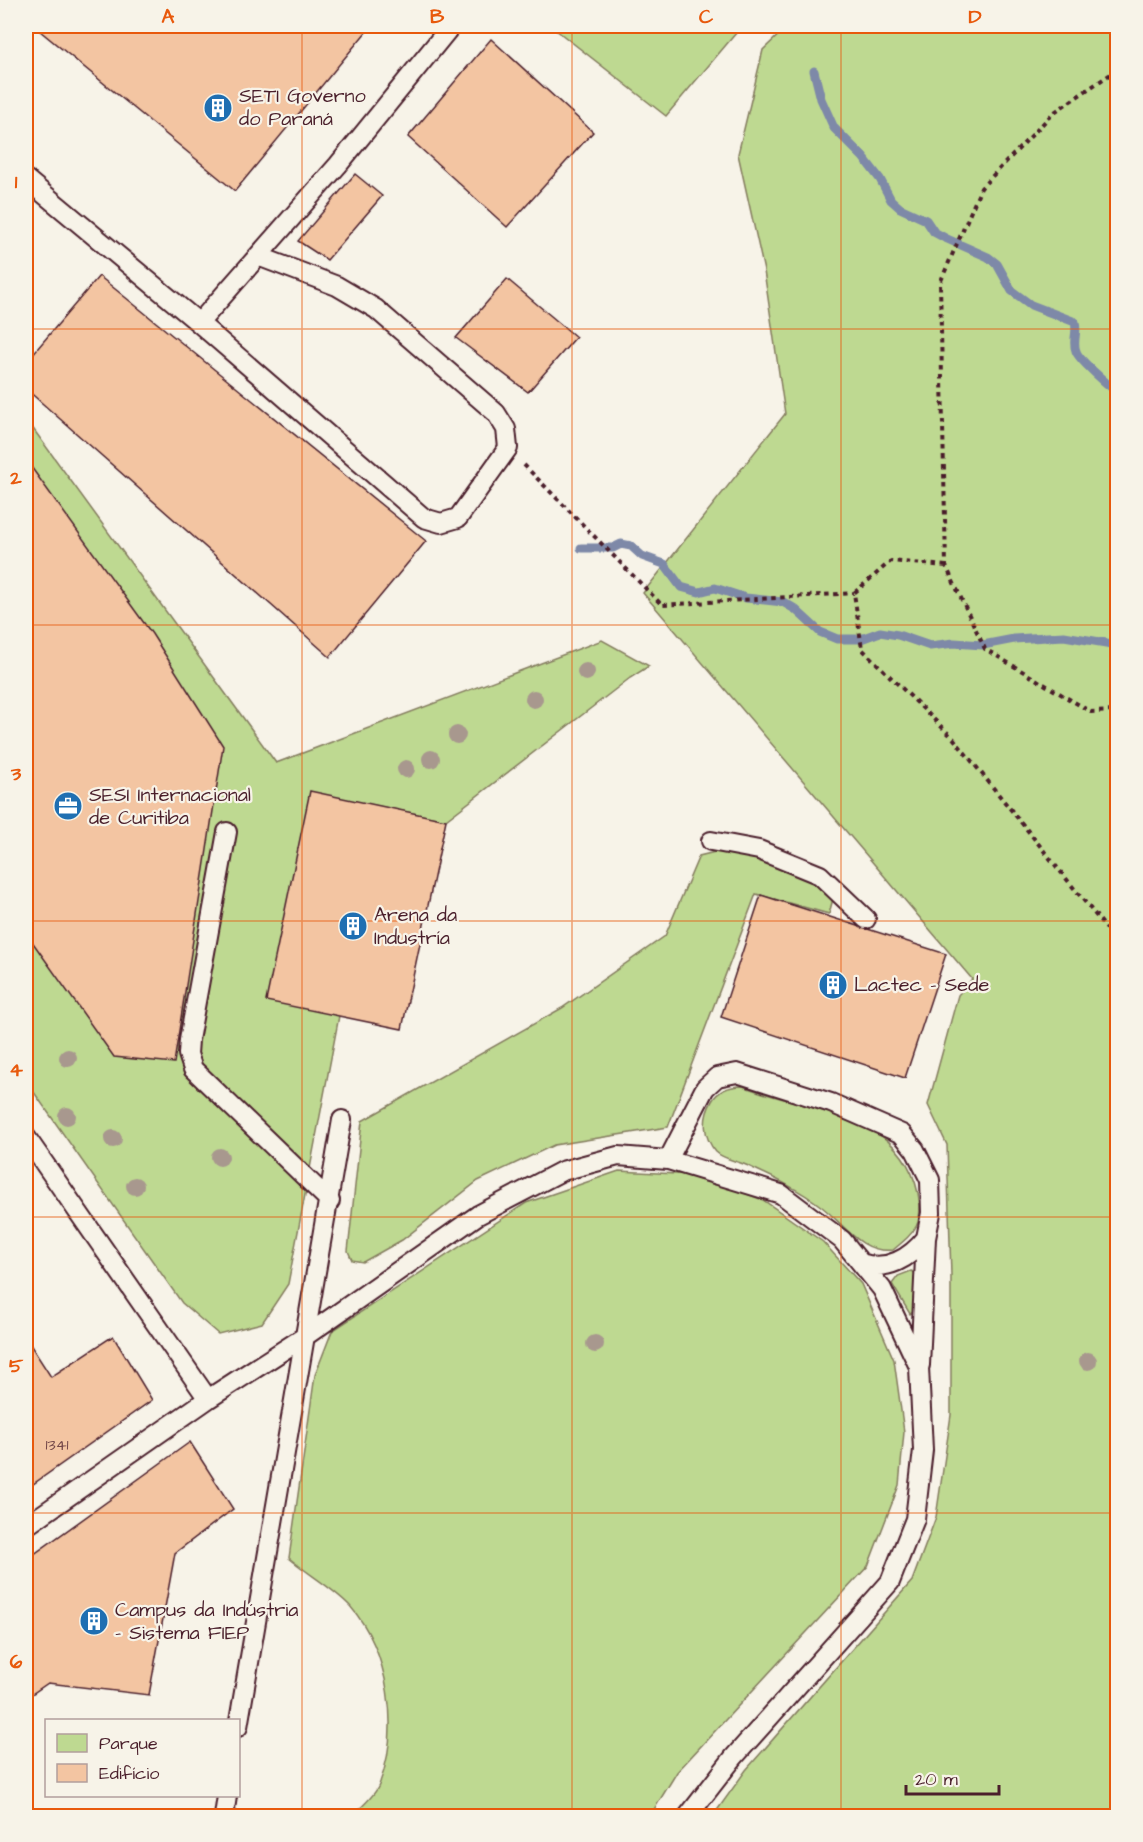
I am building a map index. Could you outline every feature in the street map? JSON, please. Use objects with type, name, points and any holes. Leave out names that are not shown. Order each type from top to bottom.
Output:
[{"type":"lane","points":[[199,323],[338,165],[451,26]]},
{"type":"lane","points":[[26,179],[199,323],[424,518],[441,523],[458,518],[508,448],[506,429],[496,414],[376,309],[337,286],[258,256]]},
{"type":"lane","points":[[227,832],[188,1054],[194,1069],[330,1201]]},
{"type":"lane","points":[[711,841],[759,850],[820,875],[866,919]]},
{"type":"lane","points":[[668,1160],[681,1129],[705,1088],[717,1077],[737,1072],[831,1103],[902,1134],[915,1150],[930,1180],[931,1213],[926,1238],[920,1367],[923,1450],[915,1519],[890,1582],[734,1757],[688,1816]]},
{"type":"lane","points":[[239,1719],[330,1201],[342,1120]]},
{"type":"lane","points":[[26,1137],[208,1399]]},
{"type":"lane","points":[[26,1526],[208,1399],[307,1335],[478,1215],[562,1171],[618,1156],[668,1160],[781,1194],[842,1240],[882,1289],[920,1367]]},
{"type":"lane","points":[[861,1263],[872,1266],[895,1263],[916,1250],[926,1238]]},
{"type":"lane","points":[[224,1816],[227,1797]]},
{"type":"path","points":[[1118,69],[1053,113],[981,188],[940,283],[946,566],[985,649],[1091,712],[1118,711]]},
{"type":"path","points":[[508,448],[663,605],[854,593],[891,561],[946,566]]},
{"type":"path","points":[[854,593],[862,649],[954,739],[1118,943]]},
{"type":"green space","points":[[551,26],[742,26],[666,116]]},
{"type":"green space","points":[[788,26],[1117,26],[1117,1816],[713,1816],[746,1770],[912,1581],[936,1517],[951,1415],[951,1275],[947,1145],[928,1105],[958,995],[972,979],[643,593],[785,414],[764,271],[738,154],[763,50]]},
{"type":"green space","points":[[26,419],[276,763],[602,640],[649,666],[630,678],[446,820],[310,792],[339,1016],[288,1284],[262,1323],[218,1334],[182,1303],[26,1081]]},
{"type":"green space","points":[[723,850],[813,876],[835,891],[829,914],[756,894],[668,1127],[554,1145],[478,1181],[402,1240],[363,1262],[352,1260],[348,1251],[362,1121],[562,1008],[665,936],[699,856]]},
{"type":"green space","points":[[743,1086],[847,1118],[871,1129],[892,1144],[908,1165],[918,1193],[919,1220],[913,1232],[893,1250],[882,1250],[862,1243],[822,1207],[804,1195],[716,1152],[706,1134],[705,1121],[709,1107],[721,1091]]},
{"type":"green space","points":[[619,1171],[696,1175],[763,1200],[823,1242],[861,1284],[894,1360],[904,1432],[899,1485],[868,1566],[677,1772],[650,1816],[352,1816],[377,1789],[386,1763],[390,1716],[382,1668],[374,1645],[350,1606],[289,1558],[315,1375],[332,1331],[526,1203]]},
{"type":"green space","points":[[911,1271],[917,1273],[916,1310],[910,1314],[892,1284],[898,1276]]},
{"type":"building","name":"SETI Governo do Paraná","points":[[34,26],[371,26],[235,191]]},
{"type":"building","points":[[491,39],[593,132],[507,227],[408,137]]},
{"type":"building","points":[[355,174],[382,196],[327,260],[298,241]]},
{"type":"building","points":[[99,276],[426,541],[330,657],[26,389],[26,362]]},
{"type":"building","points":[[507,279],[576,337],[528,392],[456,338]]},
{"type":"building","points":[[26,460],[152,634],[223,746],[174,1063],[114,1057],[26,933]]},
{"type":"building","name":"Arena da Industría","points":[[310,791],[446,820],[402,1029],[266,1001]]},
{"type":"building","name":"Lactec - Sede","points":[[761,895],[946,954],[905,1078],[721,1017]]},
{"type":"building","points":[[113,1336],[152,1400],[26,1489],[26,1338],[51,1377]]},
{"type":"building","name":"Campus da Indústria - Sistema FIEP","points":[[190,1442],[233,1509],[175,1553],[149,1695],[48,1683],[26,1698],[26,1560]]},
{"type":"waterway","points":[[814,71],[821,99],[834,128],[863,157],[880,179],[891,200],[900,208],[926,220],[934,232],[988,257],[997,264],[1012,291],[1031,305],[1075,322],[1075,344],[1078,355],[1118,392]]},
{"type":"waterway","points":[[581,548],[613,548],[621,544],[631,546],[642,556],[664,564],[681,587],[699,592],[715,588],[746,598],[783,602],[795,609],[820,632],[837,639],[861,639],[880,632],[898,635],[930,646],[954,643],[983,645],[1014,639],[1064,636],[1118,645]]},
{"type":"place","name":"SETI Governo do Paraná","points":[[218,108]]},
{"type":"place","name":"SESI Internacional de Curitiba","points":[[68,806]]},
{"type":"place","name":"Arena da Industría","points":[[353,926]]},
{"type":"place","name":"Lactec - Sede","points":[[833,985]]},
{"type":"place","name":"Campus da Indústria - Sistema FIEP","points":[[94,1621]]}]
